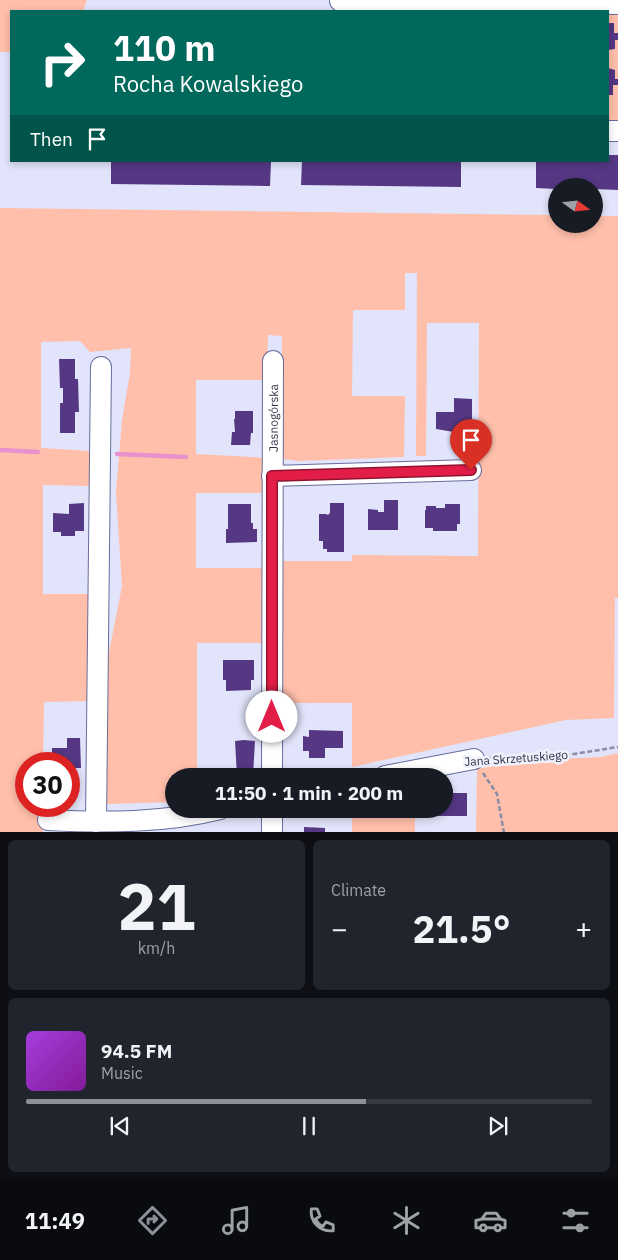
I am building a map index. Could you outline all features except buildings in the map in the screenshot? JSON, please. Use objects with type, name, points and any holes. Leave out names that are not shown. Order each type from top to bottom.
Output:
[{"type":"street","points":[[340,0],[618,4]]},
{"type":"street","name":"Jasnogórska","points":[[272,768],[273,361]]},
{"type":"street","points":[[96,822],[101,367]]},
{"type":"street","points":[[272,476],[471,470]]},
{"type":"street","name":"Jana Skrzetuskiego","points":[[427,768],[474,759]]},
{"type":"street","points":[[48,820],[96,822],[165,818]]},
{"type":"street","points":[[272,818],[272,832]]},
{"type":"path","name":"Jana Skrzetuskiego","points":[[474,759],[574,754],[618,747]]},
{"type":"path","points":[[474,759],[497,794],[504,832]]},
{"type":"shaded area","points":[[0,0],[87,0],[83,10],[10,10],[10,52],[0,52]]},
{"type":"shaded area","points":[[339,0],[618,0],[618,124],[609,124],[609,10],[339,10]]},
{"type":"shaded area","points":[[0,208],[548,215],[548,233],[603,233],[603,216],[618,216],[618,598],[615,598],[614,718],[566,720],[352,767],[352,703],[280,703],[280,561],[352,561],[352,555],[478,556],[479,323],[427,323],[426,456],[416,456],[417,273],[405,273],[405,310],[353,310],[352,396],[405,396],[404,457],[299,461],[282,459],[282,336],[268,335],[267,380],[196,380],[196,454],[268,458],[265,493],[196,493],[196,568],[265,568],[266,643],[197,643],[197,768],[165,768],[165,802],[107,804],[107,662],[122,586],[116,492],[122,420],[130,373],[131,348],[90,352],[80,341],[41,342],[41,448],[91,451],[90,486],[43,485],[43,594],[90,594],[91,701],[44,702],[43,752],[15,752],[15,817],[43,817],[43,832],[0,832]]},
{"type":"shaded area","points":[[618,753],[618,832],[476,832],[477,769],[515,761],[601,757]]},
{"type":"shaded area","points":[[352,818],[415,818],[415,832],[352,832]]},
{"type":"waterway","points":[[0,450],[38,452]]},
{"type":"waterway","points":[[117,454],[186,457]]},
{"type":"route","points":[[272,717],[272,476],[471,470]]}]
